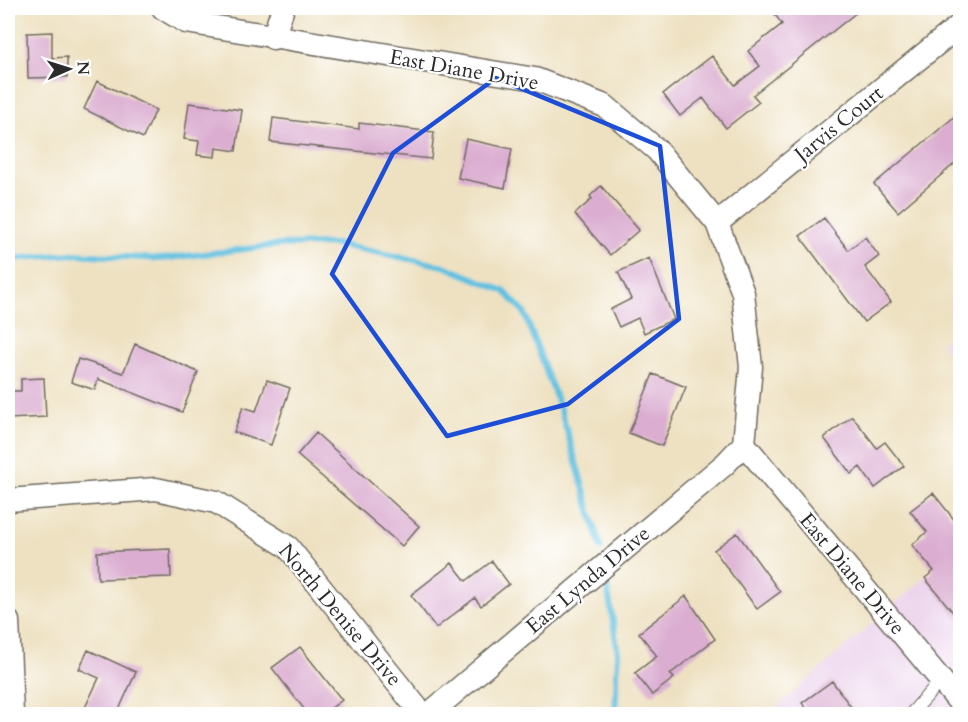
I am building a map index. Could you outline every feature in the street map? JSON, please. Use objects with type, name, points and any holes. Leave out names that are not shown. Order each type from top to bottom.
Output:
[{"type":"street","name":"East Diane Drive","points":[[163,8],[186,22],[535,79],[605,106],[657,150],[717,223]]},
{"type":"street","points":[[273,38],[283,8]]},
{"type":"street","name":"Jarvis Court","points":[[717,223],[960,25]]},
{"type":"street","points":[[717,223],[744,303],[751,366],[744,444]]},
{"type":"street","name":"East Diane Drive","points":[[744,444],[960,703]]},
{"type":"street","name":"East Lynda Drive","points":[[429,714],[725,464],[744,444]]},
{"type":"street","name":"North Denise Drive","points":[[8,500],[156,489],[216,502],[288,547],[422,714]]},
{"type":"street","points":[[8,621],[12,714]]},
{"type":"lane","points":[[911,714],[941,681]]},
{"type":"highlighted area","points":[[496,78],[660,146],[679,319],[568,404],[447,436],[332,274],[393,153]]},
{"type":"shaded area","points":[[960,327],[960,367],[941,343]]},
{"type":"shaded area","points":[[960,548],[960,714],[769,714],[918,583]]},
{"type":"building","points":[[770,8],[862,8],[753,95],[759,102],[726,128],[703,98],[680,116],[663,94],[712,56],[735,85],[760,66],[748,51],[782,24]]},
{"type":"building","points":[[52,32],[52,58],[67,57],[67,77],[28,78],[27,33]]},
{"type":"building","points":[[97,81],[156,110],[143,138],[84,109]]},
{"type":"building","points":[[189,103],[242,110],[236,151],[216,148],[215,157],[197,155],[199,141],[184,139]]},
{"type":"building","points":[[960,112],[960,159],[898,212],[874,184]]},
{"type":"building","points":[[273,118],[359,129],[359,123],[434,132],[431,159],[270,142]]},
{"type":"building","points":[[466,139],[512,149],[505,188],[458,178]]},
{"type":"building","points":[[601,186],[639,230],[610,255],[575,214],[592,199],[590,196]]},
{"type":"building","points":[[824,218],[848,250],[865,237],[879,256],[865,267],[891,302],[864,322],[800,236]]},
{"type":"building","points":[[649,258],[674,319],[644,333],[638,318],[619,327],[611,309],[631,299],[618,272]]},
{"type":"building","points":[[135,344],[198,372],[182,412],[98,379],[95,390],[71,382],[78,359],[123,373]]},
{"type":"building","points":[[653,374],[686,387],[662,446],[629,433]]},
{"type":"building","points":[[44,378],[46,417],[8,419],[8,391],[21,391],[21,379]]},
{"type":"building","points":[[267,380],[290,388],[271,445],[234,432],[243,407],[256,411]]},
{"type":"building","points":[[852,416],[877,448],[885,442],[904,466],[875,488],[860,467],[851,474],[824,438]]},
{"type":"building","points":[[316,433],[419,526],[402,546],[297,455]]},
{"type":"building","points":[[933,493],[960,527],[960,621],[925,578],[934,571],[912,545],[927,532],[910,511]]},
{"type":"building","points":[[737,533],[780,592],[757,609],[714,550]]},
{"type":"building","points":[[170,549],[171,577],[98,579],[97,552]]},
{"type":"building","points":[[492,561],[509,584],[481,606],[475,598],[436,628],[411,595],[452,563],[466,581]]},
{"type":"building","points":[[686,596],[715,639],[670,674],[674,678],[652,695],[635,673],[657,656],[639,633]]},
{"type":"building","points":[[300,647],[342,700],[323,714],[308,714],[272,668]]},
{"type":"building","points":[[88,650],[136,672],[117,714],[82,714],[99,678],[79,669]]},
{"type":"building","points":[[832,681],[856,714],[811,714],[802,703]]},
{"type":"waterway","points":[[8,255],[10,259],[73,254],[161,259],[279,245],[335,244],[444,266],[504,291],[524,312],[561,411],[601,548]]},
{"type":"waterway","points":[[607,585],[618,653],[615,714]]}]
